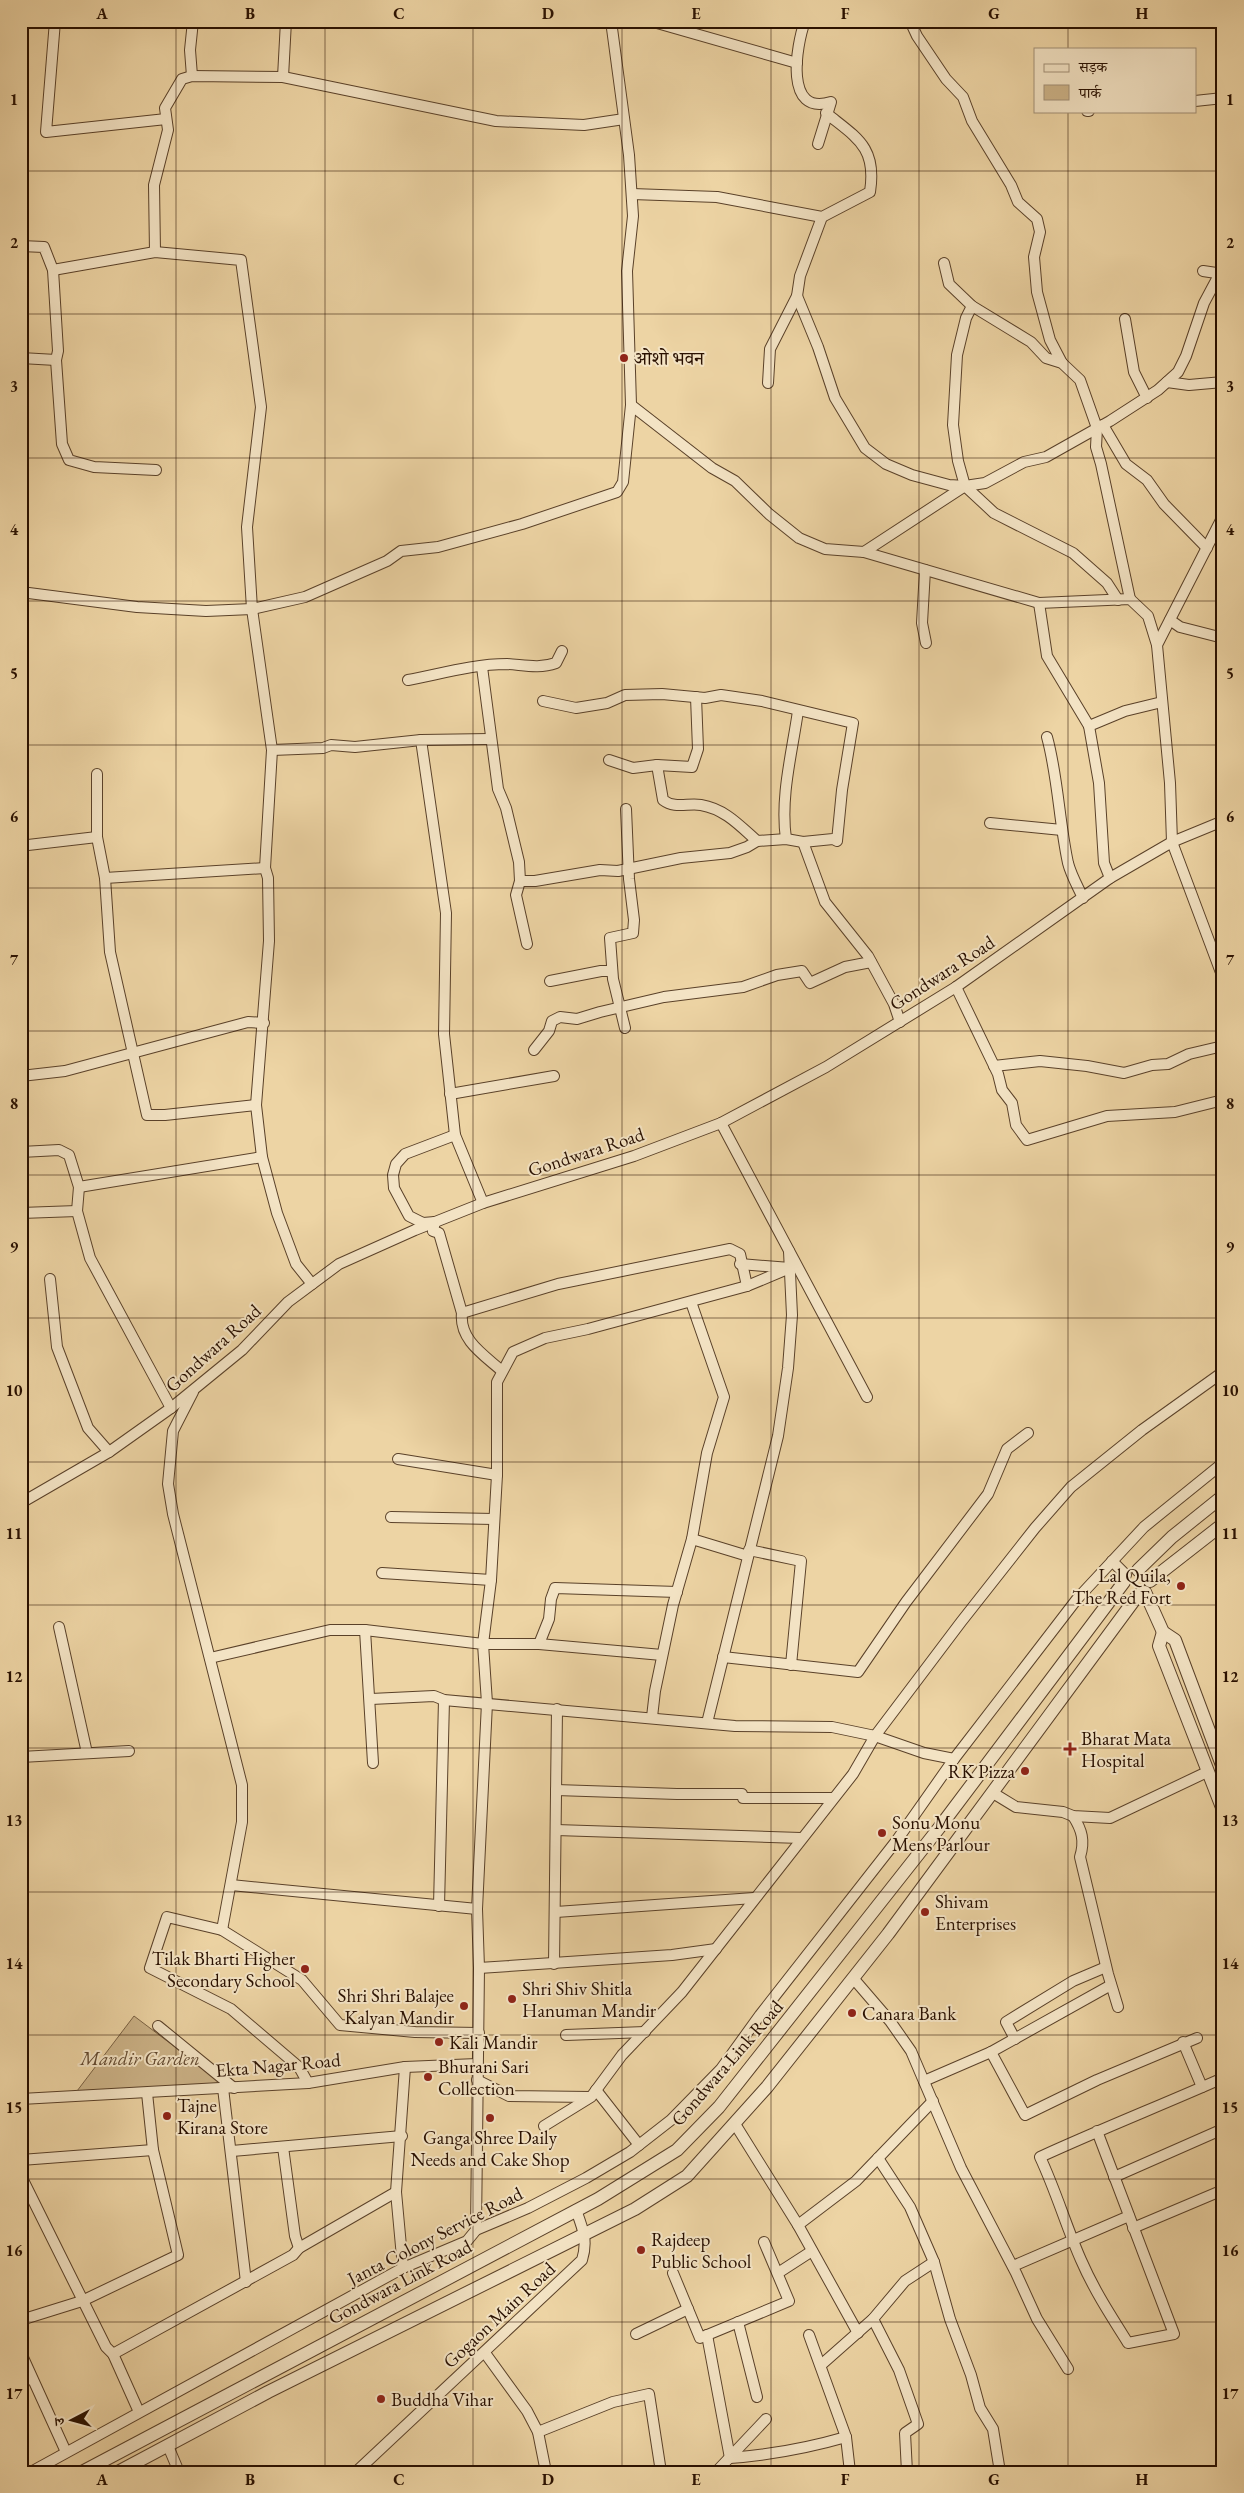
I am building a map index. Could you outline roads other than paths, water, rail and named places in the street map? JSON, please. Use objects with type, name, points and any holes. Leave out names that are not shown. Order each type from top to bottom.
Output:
[{"type":"street","points":[[55,21],[46,132],[166,119]]},
{"type":"street","points":[[192,76],[190,50],[193,21]]},
{"type":"street","points":[[283,77],[286,21]]},
{"type":"street","points":[[21,592],[138,607],[206,612],[252,609],[306,597],[378,565],[400,551],[438,547],[522,524],[617,492],[623,482],[631,405],[627,280],[634,216],[611,21]]},
{"type":"street","points":[[650,21],[682,25],[797,63]]},
{"type":"street","points":[[805,21],[797,63],[797,82],[801,96],[811,103],[821,105],[831,102],[826,113],[818,144]]},
{"type":"street","points":[[910,21],[916,36],[946,79],[963,98],[972,122],[1011,185],[1018,202],[1037,218],[1040,232],[1034,257],[1038,292],[1050,340],[1062,364]]},
{"type":"street","points":[[155,252],[154,186],[168,130],[165,108],[182,79],[192,76],[283,77],[496,121],[584,125],[624,119]]},
{"type":"street","points":[[1196,101],[1223,98]]},
{"type":"street","points":[[632,194],[717,197],[822,217],[870,192],[872,184],[869,158],[863,144],[826,113]]},
{"type":"street","points":[[768,382],[770,349],[797,296],[800,276],[822,217]]},
{"type":"street","points":[[21,246],[44,247],[53,270],[58,351],[56,360],[62,444],[69,460],[94,467],[156,470]]},
{"type":"street","points":[[53,270],[155,252],[241,260],[261,408],[247,527],[252,609],[272,750],[265,868],[268,878],[270,941],[256,1105],[262,1157],[276,1213],[296,1264],[312,1284]]},
{"type":"street","points":[[944,263],[949,284],[972,306],[1031,342],[1046,358],[1062,364],[1080,380],[1100,427],[1126,464],[1147,480],[1164,504],[1207,548]]},
{"type":"street","points":[[797,296],[818,347],[835,398],[865,448],[886,464],[912,475],[949,485],[965,486],[985,483],[1024,462],[1046,457],[1100,427],[1147,398],[1168,382],[1178,372],[1186,356],[1204,304],[1221,274],[1203,271]]},
{"type":"street","points":[[972,306],[966,318],[957,355],[953,425],[958,461],[965,486],[994,513],[1073,553],[1107,583],[1118,600]]},
{"type":"street","points":[[1125,319],[1134,372],[1147,398]]},
{"type":"street","points":[[21,358],[56,360]]},
{"type":"street","points":[[1168,382],[1189,385],[1223,382]]},
{"type":"street","points":[[631,405],[712,468],[735,481],[769,514],[799,538],[826,549],[864,552],[1039,603],[1130,599]]},
{"type":"street","points":[[1100,427],[1096,447],[1130,599],[1148,616],[1157,645],[1170,783],[1172,842],[1223,978]]},
{"type":"street","points":[[864,552],[965,486]]},
{"type":"street","points":[[1157,645],[1223,516]]},
{"type":"street","points":[[925,570],[922,623],[926,643]]},
{"type":"street","points":[[1039,603],[1046,656],[1088,726],[1099,783],[1104,863],[1110,878]]},
{"type":"street","points":[[1170,620],[1180,627],[1223,638]]},
{"type":"street","points":[[408,680],[451,670],[507,664],[546,667],[556,663],[562,651]]},
{"type":"street","points":[[482,667],[490,739],[498,788],[514,838],[520,881],[516,895],[528,944]]},
{"type":"street","points":[[520,881],[535,881],[600,870],[618,871],[681,858],[730,853],[757,842],[786,839],[803,842],[833,839],[837,841],[842,790],[853,723],[747,698],[721,695],[706,698],[662,694],[626,696],[607,703],[576,708],[543,701]]},
{"type":"street","points":[[609,760],[633,768],[657,765],[692,766],[698,749],[696,697]]},
{"type":"street","points":[[1088,726],[1125,712],[1162,702]]},
{"type":"street","points":[[786,839],[784,821],[786,792],[798,711]]},
{"type":"street","points":[[1047,736],[1053,758],[1054,777],[1068,865],[1083,898]]},
{"type":"street","points":[[272,750],[323,748],[332,745],[355,747],[421,740],[490,739]]},
{"type":"street","points":[[421,740],[446,913],[444,1034],[455,1134],[483,1203]]},
{"type":"street","points":[[657,765],[663,800],[670,805],[700,805],[726,814],[757,842]]},
{"type":"street","points":[[97,774],[97,837],[105,878],[110,952],[147,1115],[165,1116],[256,1105]]},
{"type":"street","points":[[624,1028],[612,972],[610,938],[633,933],[634,920],[626,809]]},
{"type":"street","name":"Gondwara Road","points":[[21,1503],[109,1452],[171,1408],[242,1350],[288,1302],[339,1264],[483,1203],[634,1156],[721,1123],[826,1067],[956,987],[1110,878],[1172,842],[1223,821]]},
{"type":"street","points":[[990,823],[1062,830]]},
{"type":"street","points":[[28,845],[97,837]]},
{"type":"street","points":[[803,842],[825,902],[846,930],[857,940],[871,962],[894,1004],[900,1022]]},
{"type":"street","points":[[105,878],[265,868]]},
{"type":"street","points":[[534,1050],[549,1031],[552,1021],[560,1017],[577,1020],[619,1007],[664,998],[743,987],[790,972],[802,971],[810,983],[845,967],[871,962]]},
{"type":"street","points":[[550,981],[601,971],[612,972]]},
{"type":"street","points":[[956,987],[994,1066],[1002,1090],[1012,1103],[1016,1125],[1028,1140],[1107,1116],[1175,1112],[1223,1100]]},
{"type":"street","points":[[21,1076],[65,1071],[248,1022],[264,1023]]},
{"type":"street","points":[[994,1066],[1040,1061],[1087,1066],[1124,1073],[1152,1065],[1168,1064],[1189,1054],[1223,1046]]},
{"type":"street","points":[[450,1094],[554,1076]]},
{"type":"street","points":[[721,1123],[867,1397]]},
{"type":"street","points":[[455,1134],[404,1154],[396,1164],[393,1176],[394,1188],[409,1216],[423,1223],[435,1222],[433,1231],[439,1233],[462,1313],[461,1323],[470,1342],[502,1371]]},
{"type":"street","points":[[21,1152],[59,1150],[69,1154],[79,1187],[77,1211],[90,1258],[171,1408]]},
{"type":"street","points":[[79,1187],[262,1157]]},
{"type":"street","points":[[21,1213],[77,1211]]},
{"type":"street","points":[[462,1313],[558,1284],[730,1249],[740,1254],[740,1264],[747,1286]]},
{"type":"street","points":[[707,1723],[778,1436],[788,1368],[792,1315],[789,1251]]},
{"type":"street","points":[[740,1264],[790,1268]]},
{"type":"street","points":[[476,2230],[477,2064],[479,2033],[477,1909],[487,1703],[483,1644],[491,1580],[497,1475],[497,1382],[513,1352],[545,1338],[588,1329],[747,1286],[790,1268]]},
{"type":"street","points":[[50,1278],[57,1347],[88,1428],[109,1452]]},
{"type":"street","points":[[652,1717],[662,1655],[692,1539],[707,1452],[724,1397],[691,1302]]},
{"type":"street","points":[[544,2126],[594,2094],[622,2055],[682,1992],[853,1774],[875,1736],[1035,1528],[1071,1487],[1142,1430],[1223,1372]]},
{"type":"street","points":[[195,1389],[173,1431],[168,1484],[173,1514],[242,1785],[242,1822],[222,1930]]},
{"type":"street","points":[[722,1658],[858,1672],[906,1602],[988,1494],[1007,1449],[1028,1433]]},
{"type":"street","points":[[398,1459],[497,1475]]},
{"type":"street","name":"Janta Colony Service Road","points":[[31,2472],[403,2268],[467,2241],[476,2230],[528,2208],[570,2187],[639,2145],[671,2120],[721,2069],[760,2015],[897,1840],[954,1759],[1043,1642],[1112,1561],[1144,1527],[1223,1463]]},
{"type":"street","name":"Gondwara Link Road","points":[[82,2472],[576,2210],[629,2181],[677,2150],[719,2107],[939,1828],[1130,1575],[1172,1537],[1223,1496]]},
{"type":"street","points":[[391,1517],[494,1519]]},
{"type":"street","name":"Gondwara Link Road","points":[[118,2472],[268,2392],[635,2209],[687,2176],[768,2087],[853,1978],[1144,1589],[1223,1524]]},
{"type":"street","points":[[692,1539],[748,1553],[801,1561],[791,1664]]},
{"type":"street","points":[[1112,1561],[1130,1575],[1146,1573],[1144,1589],[1163,1632],[1175,1640],[1223,1768]]},
{"type":"street","points":[[382,1573],[491,1580]]},
{"type":"street","points":[[1130,1575],[1129,1593],[1144,1589]]},
{"type":"street","points":[[539,1644],[549,1619],[551,1598],[555,1588],[677,1592]]},
{"type":"street","points":[[58,1627],[87,1754]]},
{"type":"street","points":[[210,1658],[330,1630],[365,1630],[483,1644],[539,1644],[662,1655]]},
{"type":"street","points":[[365,1630],[371,1700],[373,1763]]},
{"type":"street","points":[[1163,1632],[1159,1646],[1223,1810]]},
{"type":"street","points":[[371,1700],[434,1696],[444,1700],[652,1717],[735,1726],[832,1727],[875,1736],[924,1753],[954,1759]]},
{"type":"street","points":[[438,1906],[444,1700]]},
{"type":"street","points":[[554,1964],[557,1709]]},
{"type":"street","points":[[21,1757],[129,1751]]},
{"type":"street","points":[[21,1772],[23,1788],[21,1788]]},
{"type":"street","points":[[993,1793],[1016,1807],[1063,1812],[1073,1816],[1110,1818],[1207,1772]]},
{"type":"street","points":[[556,1790],[742,1794],[743,1798],[833,1798]]},
{"type":"street","points":[[1073,1816],[1081,1828],[1084,1846],[1080,1857],[1106,1967],[1118,2007]]},
{"type":"street","points":[[556,1830],[801,1838]]},
{"type":"street","points":[[231,1885],[477,1909]]},
{"type":"street","points":[[556,1912],[754,1898]]},
{"type":"street","points":[[308,2083],[299,2067],[231,2009],[150,1968],[167,1917],[222,1930],[302,1980],[340,2025],[415,2032],[479,2033]]},
{"type":"street","points":[[479,1968],[672,1955],[716,1949]]},
{"type":"street","points":[[1014,2039],[1006,2022],[1073,1981],[1106,1967]]},
{"type":"street","points":[[853,1978],[911,2051],[961,2168],[1013,2266],[1037,2318],[1068,2369]]},
{"type":"street","points":[[924,2081],[991,2052],[1111,1985]]},
{"type":"street","points":[[158,2026],[234,2088]]},
{"type":"street","points":[[566,2035],[645,2032]]},
{"type":"street","points":[[991,2052],[1025,2116],[1097,2080],[1196,2038]]},
{"type":"street","points":[[1183,2042],[1202,2087]]},
{"type":"street","name":"Ekta Nagar Road","points":[[21,2098],[147,2093],[308,2083],[405,2067],[477,2064]]},
{"type":"street","points":[[403,2268],[396,2192],[402,2136],[405,2067]]},
{"type":"street","points":[[1097,2132],[1174,2334],[1128,2343],[1099,2298],[1040,2157],[1097,2132],[1223,2078]]},
{"type":"street","points":[[477,2080],[509,2096],[594,2094],[639,2145]]},
{"type":"street","points":[[223,2088],[246,2282]]},
{"type":"street","points":[[21,2320],[82,2301],[178,2256],[153,2150],[147,2093]]},
{"type":"street","points":[[798,2225],[856,2181],[933,2101]]},
{"type":"street","points":[[735,2124],[798,2225],[858,2333]]},
{"type":"street","points":[[1114,2177],[1222,2131]]},
{"type":"street","points":[[232,2152],[402,2136]]},
{"type":"street","points":[[283,2147],[295,2236],[299,2248]]},
{"type":"street","points":[[21,2160],[153,2150]]},
{"type":"street","points":[[878,2158],[910,2208],[934,2262],[950,2319],[971,2375],[980,2408],[993,2429],[1000,2472]]},
{"type":"street","points":[[21,2176],[82,2301],[106,2347],[113,2354],[139,2412]]},
{"type":"street","points":[[1133,2228],[1223,2190]]},
{"type":"street","points":[[113,2354],[246,2282],[293,2255],[299,2248],[396,2192]]},
{"type":"street","name":"Gogaon Main Road","points":[[356,2472],[582,2260],[586,2247],[585,2233],[576,2210]]},
{"type":"street","points":[[1013,2266],[1129,2216]]},
{"type":"street","points":[[673,2273],[700,2338],[789,2301],[764,2242]]},
{"type":"street","points":[[778,2273],[812,2251]]},
{"type":"street","points":[[821,2365],[873,2319],[906,2281],[934,2262]]},
{"type":"street","points":[[636,2334],[688,2309]]},
{"type":"street","points":[[873,2319],[899,2370],[918,2424],[905,2433],[907,2472]]},
{"type":"street","points":[[738,2322],[757,2397]]},
{"type":"street","points":[[707,2335],[730,2458]]},
{"type":"street","points":[[809,2335],[846,2437],[850,2472]]},
{"type":"street","points":[[21,2353],[66,2452]]},
{"type":"street","points":[[485,2353],[527,2411],[538,2432],[546,2472]]},
{"type":"street","points":[[21,2383],[32,2378]]},
{"type":"street","points":[[538,2432],[613,2402],[649,2394],[661,2472]]},
{"type":"street","points":[[716,2472],[766,2419]]},
{"type":"street","points":[[730,2458],[766,2455],[816,2446],[846,2437]]},
{"type":"street","points":[[168,2446],[179,2472]]},
{"type":"place","name":"ओशो भवन","points":[[624,358]]},
{"type":"place","name":"Lal Quila, The Red Fort","points":[[1181,1586]]},
{"type":"place","name":"Bharat Mata Hospital","points":[[1070,1749]]},
{"type":"place","name":"RK Pizza","points":[[1025,1771]]},
{"type":"place","name":"Sonu Monu Mens Parlour","points":[[882,1833]]},
{"type":"place","name":"Shivam Enterprises","points":[[925,1912]]},
{"type":"place","name":"Tilak Bharti Higher Secondary School","points":[[305,1969]]},
{"type":"place","name":"Shri Shiv Shitla Hanuman Mandir","points":[[512,1999]]},
{"type":"place","name":"Shri Shri Balajee Kalyan Mandir","points":[[464,2006]]},
{"type":"place","name":"Canara Bank","points":[[852,2013]]},
{"type":"place","name":"Kali Mandir","points":[[439,2042]]},
{"type":"place","name":"Bhurani Sari Collection","points":[[428,2077]]},
{"type":"place","name":"Tajne Kirana Store","points":[[167,2116]]},
{"type":"place","name":"Ganga Shree Daily Needs and Cake Shop","points":[[490,2118]]},
{"type":"place","name":"Rajdeep Public School","points":[[641,2250]]},
{"type":"place","name":"Buddha Vihar","points":[[381,2399]]},
{"type":"park label","name":"Mandir Garden","points":[[140,2058]]}]
